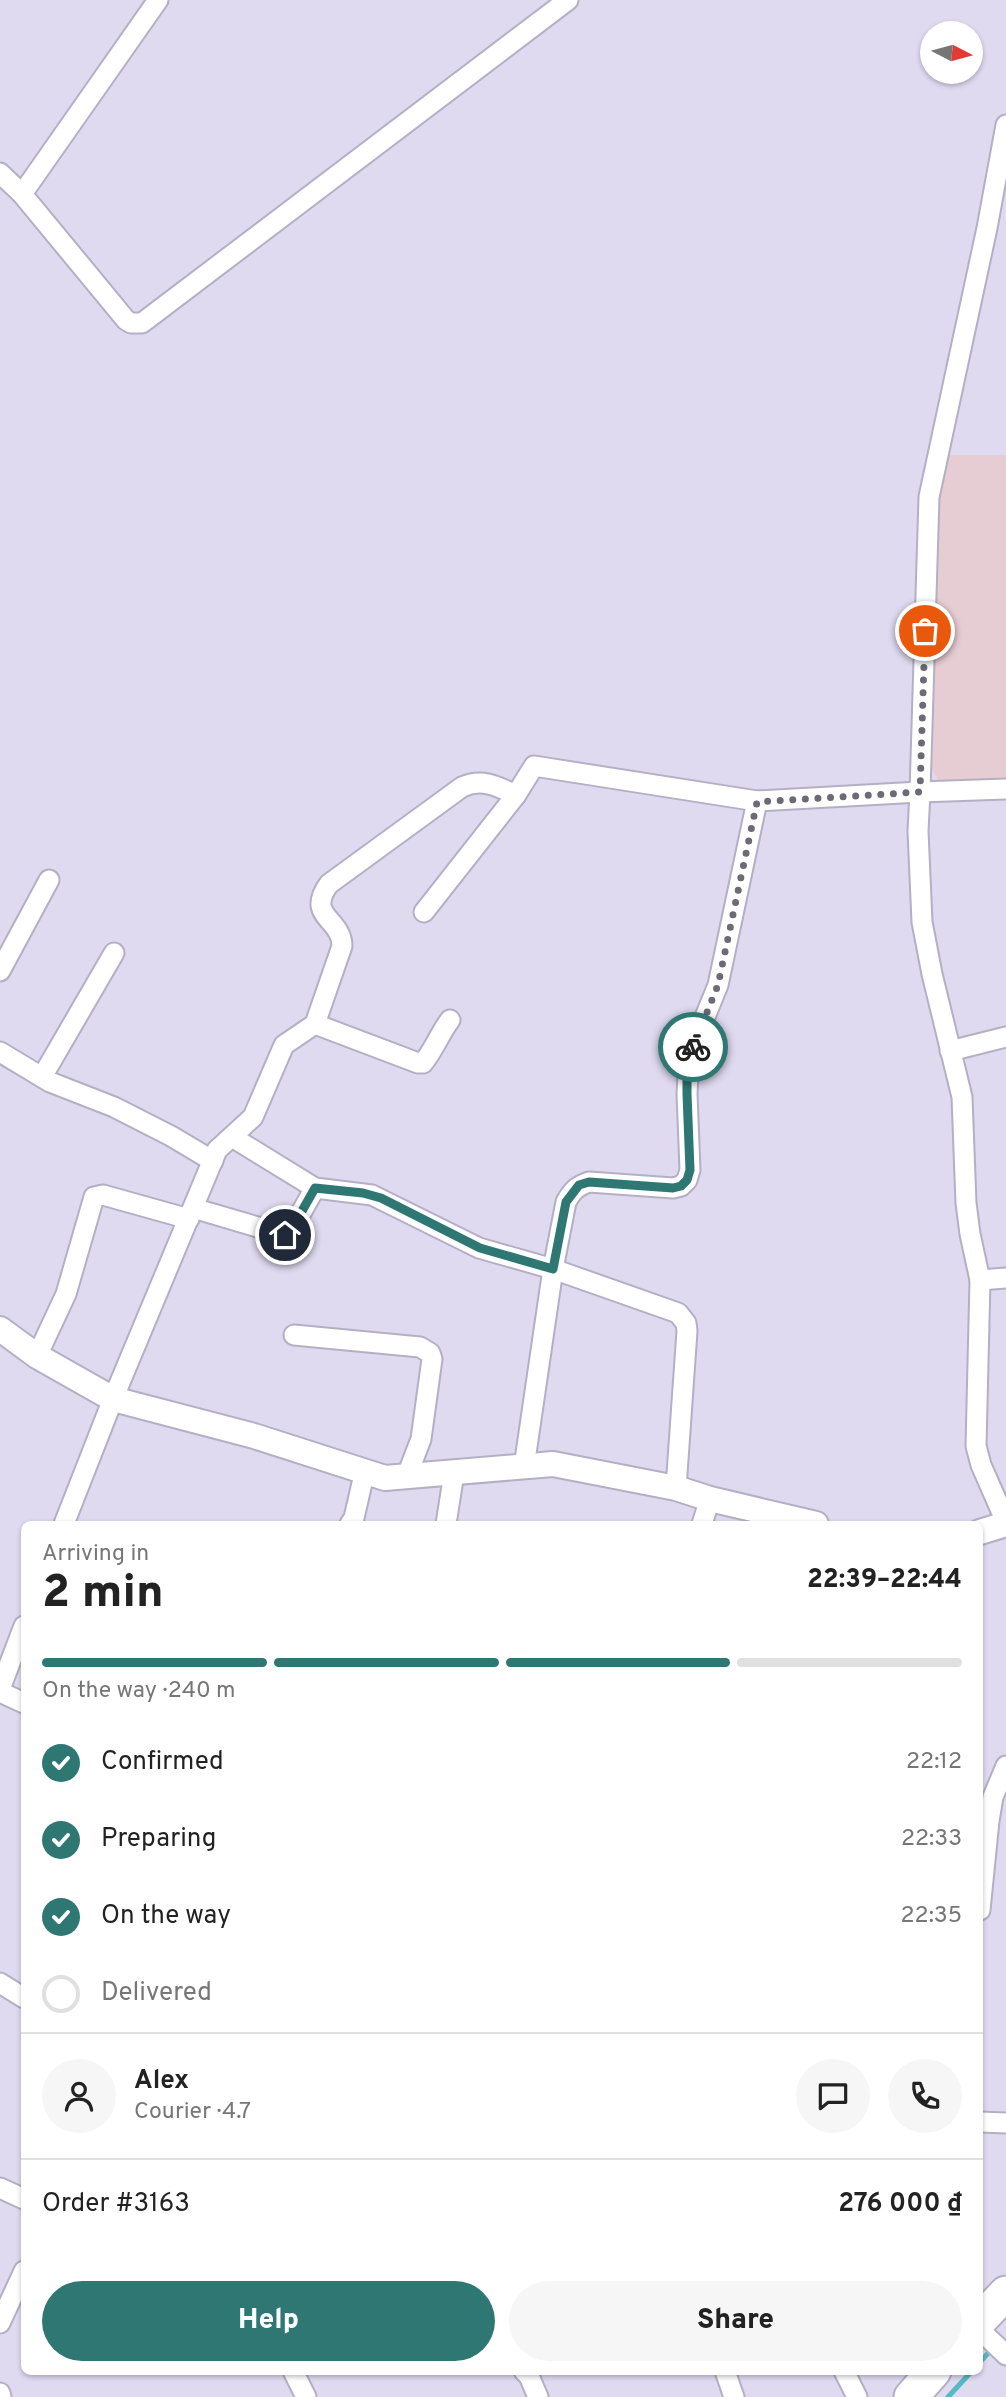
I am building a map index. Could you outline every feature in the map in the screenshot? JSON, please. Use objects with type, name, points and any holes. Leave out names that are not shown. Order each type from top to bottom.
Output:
[{"type":"highway","points":[[993,2340],[1006,2292]]},
{"type":"highway","points":[[911,2397],[930,2375]]},
{"type":"street","points":[[22,194],[158,0]]},
{"type":"street","points":[[0,173],[22,194],[126,320],[142,323],[568,0]]},
{"type":"street","points":[[983,1531],[1006,1523],[981,1465],[976,1446],[980,1280],[966,1203],[962,1097],[922,922],[919,843],[929,497],[987,228],[1006,125]]},
{"type":"street","points":[[424,912],[516,795],[534,766],[757,802],[1006,789]]},
{"type":"street","points":[[65,1521],[217,1150],[253,1117],[284,1045],[315,1024],[342,946],[341,935],[321,907],[321,899],[329,884],[472,782],[483,782],[516,795]]},
{"type":"street","points":[[524,1466],[553,1269],[566,1202],[579,1185],[589,1182],[673,1188],[681,1186],[687,1180],[690,1158],[687,1066],[718,985],[757,802]]},
{"type":"street","points":[[0,971],[49,880]]},
{"type":"street","points":[[42,1077],[114,953]]},
{"type":"street","points":[[315,1024],[423,1063],[450,1020]]},
{"type":"street","points":[[950,1051],[1006,1037]]},
{"type":"street","points":[[0,1052],[42,1077],[114,1107],[213,1161]]},
{"type":"street","points":[[232,1137],[315,1188],[363,1193],[381,1198],[480,1248],[553,1269],[678,1313],[686,1323],[676,1488]]},
{"type":"street","points":[[37,1356],[66,1294],[94,1197],[103,1195],[285,1235],[289,1234],[315,1188]]},
{"type":"street","points":[[980,1280],[1006,1278]]},
{"type":"street","points":[[0,1329],[37,1356],[113,1399],[254,1436],[385,1478],[553,1464],[676,1488],[710,1499],[803,1521]]},
{"type":"street","points":[[294,1335],[420,1347],[430,1353],[432,1359],[424,1425],[406,1478]]},
{"type":"street","points":[[352,1521],[365,1470]]},
{"type":"street","points":[[446,1521],[454,1473]]},
{"type":"street","points":[[703,1521],[710,1499]]},
{"type":"street","points":[[21,1634],[0,1690],[21,1701]]},
{"type":"street","points":[[983,1880],[993,1797],[1006,1766]]},
{"type":"street","points":[[0,1983],[21,1996]]},
{"type":"street","points":[[983,2122],[1006,2123]]},
{"type":"street","points":[[0,2188],[21,2198]]},
{"type":"street","points":[[0,2323],[21,2278]]},
{"type":"street","points":[[295,2375],[306,2397]]},
{"type":"street","points":[[528,2375],[538,2397]]},
{"type":"street","points":[[726,2375],[734,2397]]},
{"type":"street","points":[[846,2375],[857,2397]]},
{"type":"shaded area","points":[[943,455],[1006,455],[1006,780],[939,782],[932,769],[933,620]]},
{"type":"waterway","points":[[983,2359],[992,2349]]},
{"type":"waterway","points":[[948,2397],[968,2375]]},
{"type":"way so far","points":[[693,1047],[718,985],[757,802],[920,792],[925,631]]},
{"type":"route","points":[[285,1235],[289,1234],[315,1188],[363,1193],[381,1198],[480,1248],[553,1269],[566,1202],[579,1185],[589,1182],[673,1188],[681,1186],[687,1180],[690,1158],[687,1066],[693,1047]]}]
